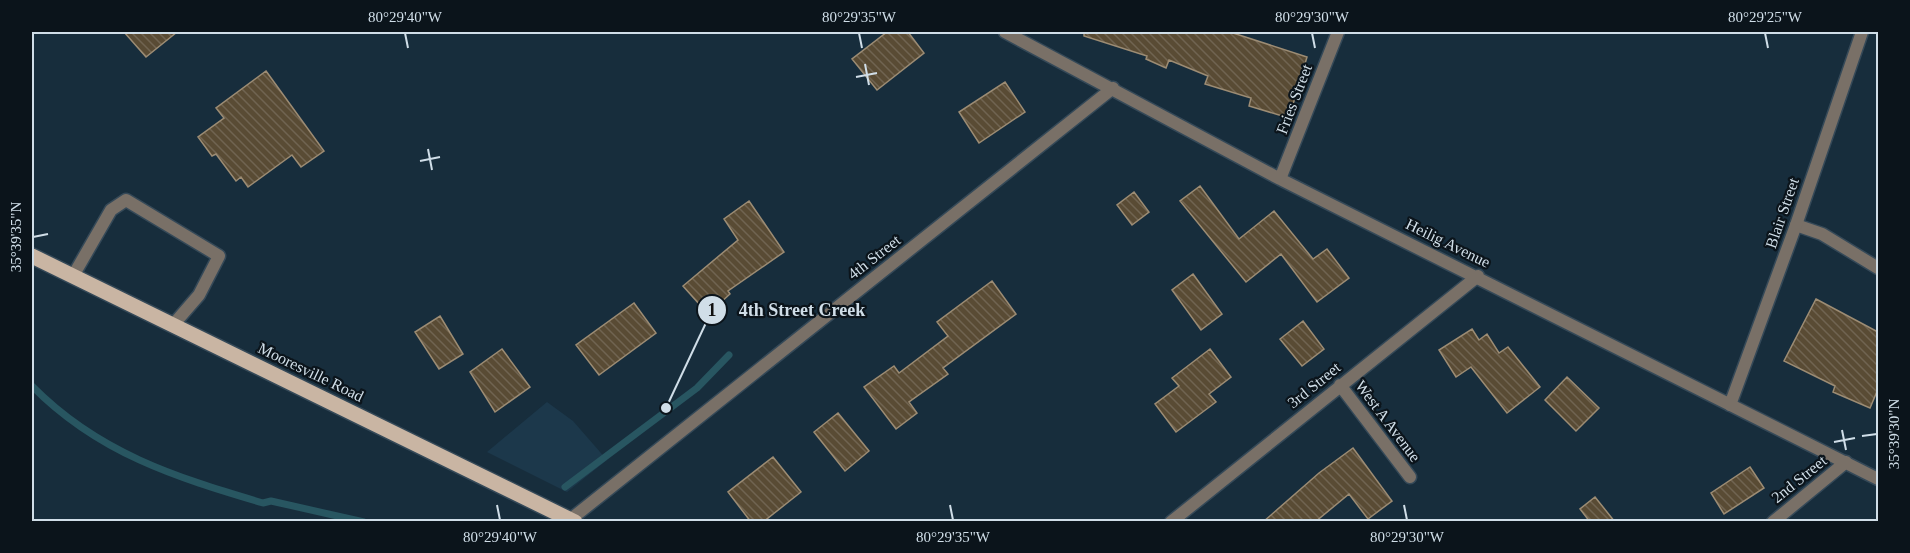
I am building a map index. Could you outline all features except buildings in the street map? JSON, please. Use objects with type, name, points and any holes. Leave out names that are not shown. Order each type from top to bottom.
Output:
[{"type":"main road","name":"Mooresville Road","points":[[32,256],[573,520]]},
{"type":"street","name":"Heilig Avenue","points":[[1005,32],[1280,179],[1478,276],[1878,479]]},
{"type":"street","name":"Fries Street","points":[[1280,179],[1338,32]]},
{"type":"street","name":"Blair Street","points":[[1730,405],[1796,225],[1862,32]]},
{"type":"street","name":"4th Street","points":[[573,520],[1113,88]]},
{"type":"street","points":[[73,276],[111,210],[126,200],[219,256],[199,295],[174,325]]},
{"type":"street","points":[[1796,225],[1822,234],[1878,268]]},
{"type":"street","name":"3rd Street","points":[[1171,522],[1478,276]]},
{"type":"street","name":"West A Avenue","points":[[1340,386],[1410,477]]},
{"type":"street","name":"2nd Street","points":[[1773,522],[1846,462]]},
{"type":"shaded area","points":[[547,402],[573,421],[607,460],[567,492],[487,452]]},
{"type":"waterway","points":[[565,487],[697,388],[729,355]]},
{"type":"waterway","points":[[32,386],[84,429],[139,460],[199,483],[263,503],[271,501],[364,522]]},
{"type":"place","name":"4th Street Creek","points":[[666,408]]}]
